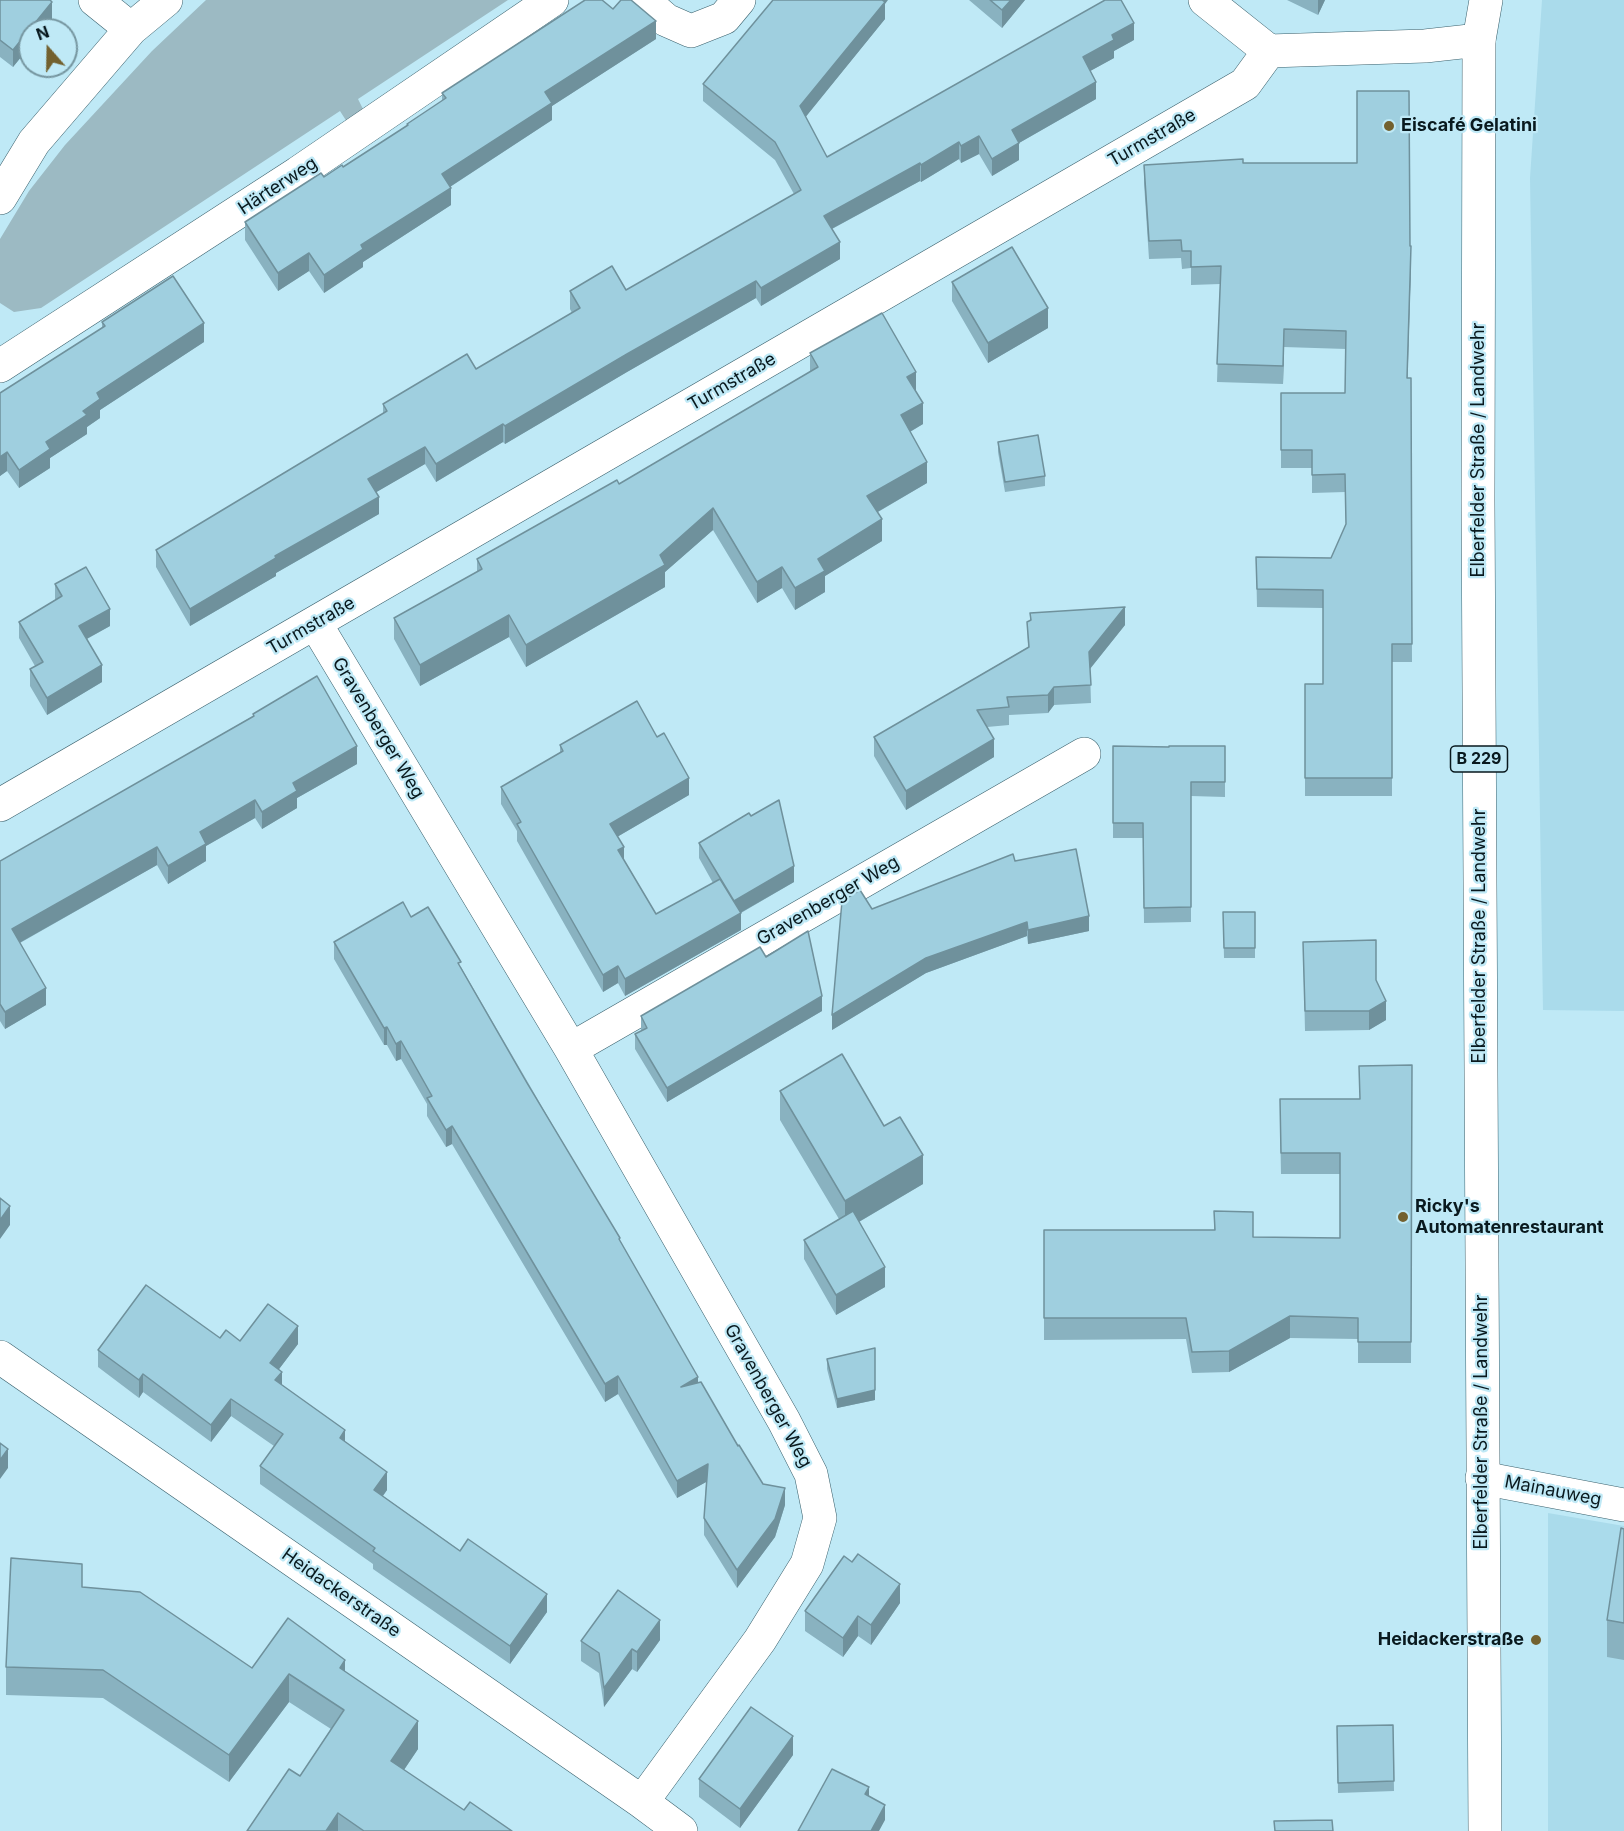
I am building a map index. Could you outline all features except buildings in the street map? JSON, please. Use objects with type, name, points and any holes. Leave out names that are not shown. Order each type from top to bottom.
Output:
[{"type":"street","points":[[95,0],[131,29]]},
{"type":"street","points":[[0,198],[34,142],[131,29],[166,0]]},
{"type":"street","name":"Härterweg","points":[[0,366],[298,173],[552,0]]},
{"type":"street","points":[[643,0],[666,20],[691,31],[724,18],[739,0]]},
{"type":"street","points":[[1205,0],[1269,51],[1425,46],[1479,40]]},
{"type":"street","name":"B 229","points":[[1479,40],[1486,0]]},
{"type":"street","name":"Elberfelder Straße / Landwehr","points":[[1479,40],[1478,513],[1485,1831]]},
{"type":"street","name":"Turmstraße","points":[[0,805],[1245,84],[1269,51]]},
{"type":"street","name":"Gravenberger Weg","points":[[315,624],[571,1049],[784,1421],[811,1474],[820,1518],[807,1564],[760,1640],[642,1802]]},
{"type":"street","name":"Gravenberger Weg","points":[[571,1049],[1084,754]]},
{"type":"street","name":"Heidackerstraße","points":[[0,1357],[681,1831]]},
{"type":"street","name":"Mainauweg","points":[[1482,1478],[1624,1504]]},
{"type":"shaded area","points":[[206,0],[508,0],[358,99],[364,111],[347,122],[340,111],[41,308],[14,312],[0,303],[0,239],[29,191],[65,145],[152,51]]},
{"type":"shaded area","points":[[1542,0],[1624,0],[1624,1011],[1543,1010],[1530,178]]},
{"type":"shaded area","points":[[1548,1513],[1624,1526],[1624,1831],[1548,1831]]},
{"type":"place","name":"Eiscafé Gelatini","points":[[1389,126]]},
{"type":"place","name":"Ricky's Automatenrestaurant","points":[[1403,1217]]},
{"type":"place","name":"Heidackerstraße","points":[[1536,1640]]}]
